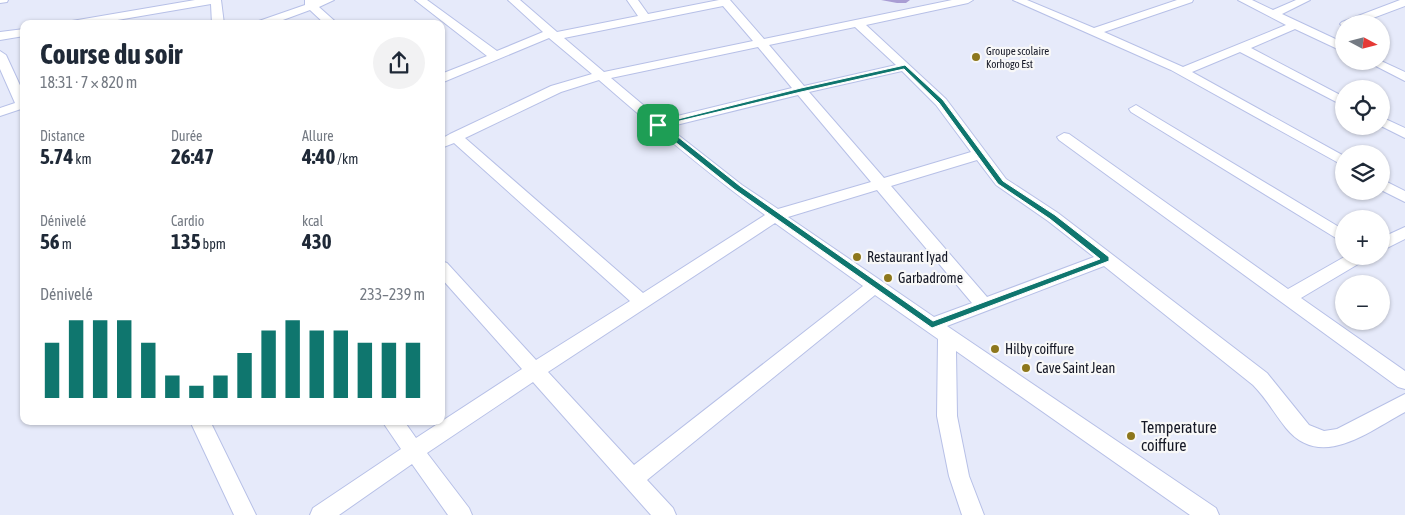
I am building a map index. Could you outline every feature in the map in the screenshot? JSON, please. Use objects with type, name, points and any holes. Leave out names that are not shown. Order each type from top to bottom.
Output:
[{"type":"street","points":[[96,20],[215,0],[218,20]]},
{"type":"street","points":[[270,20],[311,3],[329,0]]},
{"type":"street","points":[[420,0],[495,56]]},
{"type":"street","points":[[513,0],[658,125],[711,168],[875,286],[1208,515]]},
{"type":"street","points":[[632,0],[644,18]]},
{"type":"street","points":[[640,301],[448,141],[556,90],[600,75],[857,22],[942,2],[968,0]]},
{"type":"street","points":[[1018,0],[1183,71],[1335,157]]},
{"type":"street","points":[[1094,32],[1188,0]]},
{"type":"street","points":[[1243,0],[1335,44]]},
{"type":"street","points":[[1273,14],[1305,0]]},
{"type":"street","points":[[445,77],[552,34],[644,18],[725,1],[983,304]]},
{"type":"street","points":[[1370,15],[1405,2]]},
{"type":"street","points":[[311,3],[328,20]]},
{"type":"street","points":[[857,22],[941,102],[1001,182],[1053,217],[1260,379],[1273,391],[1288,419],[1296,429],[1319,439],[1332,440],[1405,402]]},
{"type":"street","points":[[1183,71],[1296,25]]},
{"type":"street","points":[[1316,34],[1335,27]]},
{"type":"street","points":[[0,36],[20,33]]},
{"type":"street","points":[[1242,48],[1335,97]]},
{"type":"street","points":[[0,54],[20,97]]},
{"type":"street","points":[[658,125],[905,67]]},
{"type":"street","points":[[1390,69],[1404,76]]},
{"type":"street","points":[[0,112],[20,105]]},
{"type":"street","points":[[1136,108],[1335,232]]},
{"type":"street","points":[[1390,126],[1405,134]]},
{"type":"street","points":[[1064,136],[1405,381]]},
{"type":"street","points":[[321,515],[414,449],[640,301],[776,215],[980,154]]},
{"type":"street","points":[[1390,189],[1405,197]]},
{"type":"street","points":[[1390,240],[1405,232]]},
{"type":"street","points":[[940,330],[983,304],[1106,259]]},
{"type":"street","points":[[1288,297],[1343,265]]},
{"type":"street","points":[[445,271],[533,371],[665,515]]},
{"type":"street","points":[[632,480],[875,286]]},
{"type":"street","points":[[940,330],[947,416],[959,476],[973,515]]},
{"type":"street","points":[[202,425],[245,515]]},
{"type":"street","points":[[395,425],[461,515]]},
{"type":"place","name":"Groupe scolaire Korhogo Est","points":[[976,57]]},
{"type":"place","name":"Restaurant Iyad","points":[[857,257]]},
{"type":"place","name":"Garbadrome","points":[[888,278]]},
{"type":"place","name":"Hilby coiffure","points":[[995,349]]},
{"type":"place","name":"Cave Saint Jean","points":[[1026,368]]},
{"type":"place","name":"Temperature coiffure","points":[[1131,436]]},
{"type":"route","points":[[905,67],[941,102],[1001,182],[1053,217],[1106,259],[983,304],[932,325],[737,188],[658,125],[905,67]]}]
